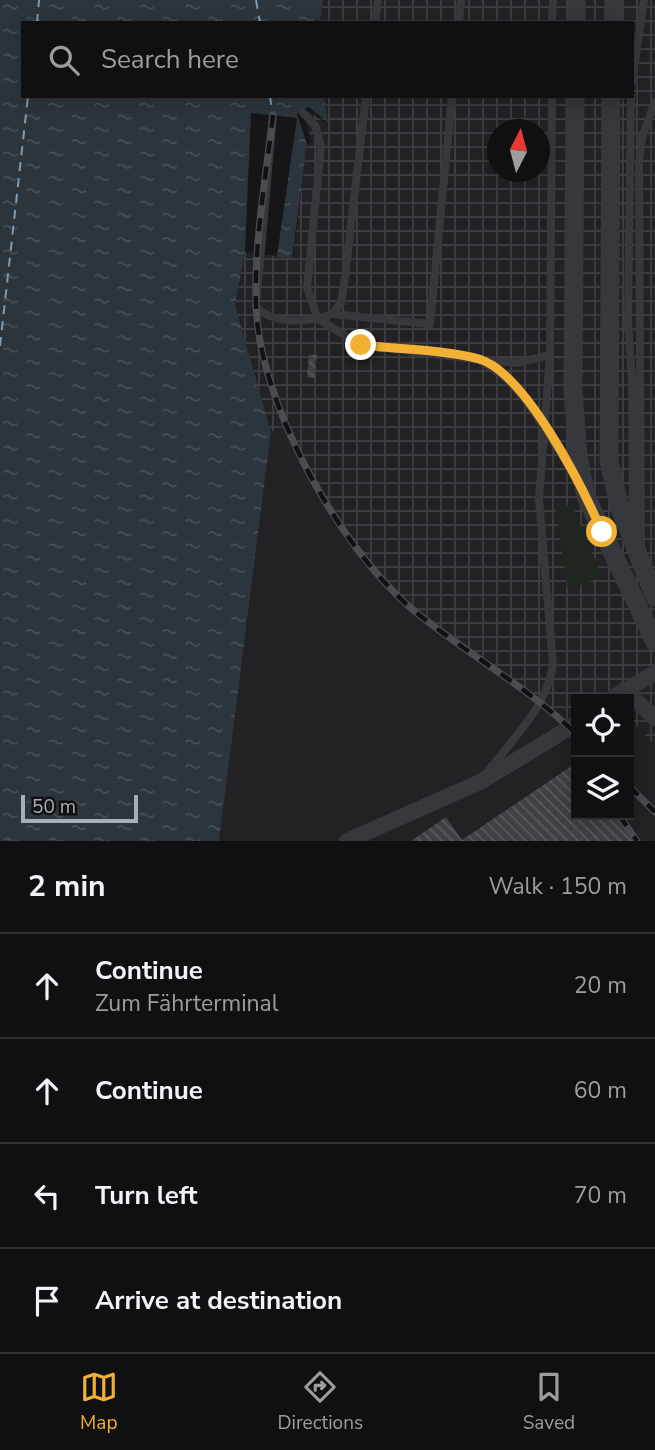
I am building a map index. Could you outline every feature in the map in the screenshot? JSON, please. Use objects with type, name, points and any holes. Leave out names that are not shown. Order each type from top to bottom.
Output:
[{"type":"street","points":[[576,0],[576,21]]},
{"type":"street","points":[[613,21],[614,0]]},
{"type":"street","points":[[575,98],[575,430],[586,497],[655,642]]},
{"type":"street","points":[[611,98],[609,461],[620,508],[655,597]]},
{"type":"street","points":[[619,694],[655,673]]},
{"type":"street","points":[[634,705],[655,718]]},
{"type":"street","points":[[346,841],[480,782],[571,728]]},
{"type":"lane","points":[[459,21],[461,0]]},
{"type":"lane","points":[[552,0],[552,21]]},
{"type":"lane","points":[[634,69],[644,0]]},
{"type":"lane","points":[[375,21],[376,3]]},
{"type":"lane","points":[[332,314],[341,303],[344,285],[366,98]]},
{"type":"lane","points":[[273,115],[256,306],[265,317],[318,318],[332,314],[430,324],[452,98]]},
{"type":"lane","points":[[480,782],[549,687],[553,665],[539,500],[550,355],[552,98]]},
{"type":"lane","points":[[631,98],[628,322],[632,382],[632,518],[640,559]]},
{"type":"lane","points":[[640,559],[639,176],[642,137],[655,102]]},
{"type":"lane","points":[[303,113],[315,125],[321,147],[307,288],[318,318],[361,345],[516,363],[550,355]]},
{"type":"lane","points":[[480,360],[507,379],[546,429],[586,497]]},
{"type":"shaded area","points":[[323,0],[655,0],[655,746],[634,723],[634,694],[571,694],[571,729],[411,607],[384,580],[336,519],[307,472],[286,425],[271,432],[235,305],[245,252],[293,258],[307,144],[297,114],[309,107],[328,121],[324,98],[634,98],[634,21],[320,21]]},
{"type":"shaded area","points":[[286,424],[307,472],[336,519],[358,550],[411,607],[571,729],[571,820],[634,820],[634,723],[655,746],[655,841],[219,841],[271,432]]},
{"type":"shaded area","points":[[572,504],[602,577],[568,590],[555,508]]},
{"type":"water","points":[[0,0],[323,0],[320,21],[21,21],[21,98],[324,98],[328,122],[309,107],[298,114],[307,144],[292,259],[245,252],[235,305],[271,432],[219,841],[0,841]]},
{"type":"pier","points":[[309,107],[329,125],[309,111],[302,115],[311,143],[307,144],[297,114]]},
{"type":"pier","points":[[251,113],[297,118],[277,256],[245,252]]},
{"type":"building","points":[[309,355],[317,355],[314,378],[307,377]]},
{"type":"building","points":[[571,766],[571,820],[619,820],[634,841],[411,841],[446,817],[462,840]]},
{"type":"ferry route","points":[[37,21],[39,0]]},
{"type":"ferry route","points":[[256,0],[260,21]]},
{"type":"ferry route","points":[[0,346],[28,98]]},
{"type":"ferry route","points":[[270,98],[272,111]]},
{"type":"railway","points":[[273,115],[259,234],[256,305],[261,344],[271,385],[307,470],[357,549],[384,582],[412,609],[537,700],[571,730]]},
{"type":"railway","points":[[634,791],[655,812]]},
{"type":"railway","points":[[622,820],[637,841]]},
{"type":"route","points":[[361,345],[480,360],[507,379],[528,403],[558,446],[602,532]]}]
